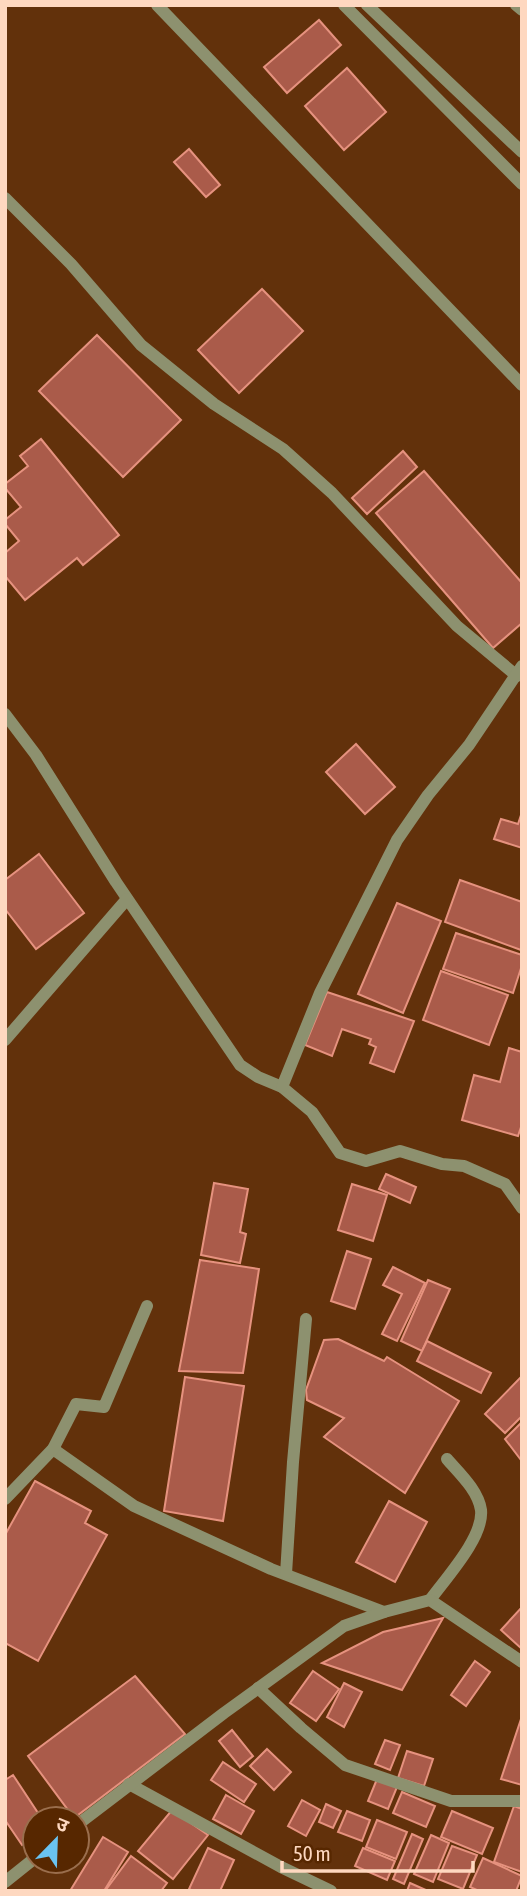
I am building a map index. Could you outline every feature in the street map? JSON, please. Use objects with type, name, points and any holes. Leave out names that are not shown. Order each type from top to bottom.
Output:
[{"type":"street","points":[[157,5],[522,386]]},
{"type":"street","points":[[344,5],[522,184]]},
{"type":"street","points":[[367,5],[522,152]]},
{"type":"street","points":[[516,5],[522,10]]},
{"type":"street","points":[[5,198],[71,264],[141,345],[214,404],[283,449],[332,493],[457,626],[519,671],[469,745],[428,795],[397,840],[320,993],[282,1087]]},
{"type":"street","points":[[5,714],[36,755],[127,899],[240,1065],[282,1087],[312,1112],[341,1153],[366,1161],[400,1151],[442,1164],[464,1166],[506,1184],[522,1208]]},
{"type":"street","points":[[5,1040],[127,899]]},
{"type":"street","points":[[5,1499],[53,1449],[76,1404],[104,1407],[146,1306]]},
{"type":"street","points":[[286,1574],[306,1319]]},
{"type":"street","points":[[53,1449],[134,1506],[286,1574],[384,1612]]},
{"type":"street","points":[[91,1814],[344,1626],[430,1600],[477,1534],[481,1509],[469,1484],[447,1459]]},
{"type":"street","points":[[430,1600],[522,1662]]},
{"type":"street","points":[[258,1688],[300,1728],[345,1765],[451,1801],[522,1801]]},
{"type":"street","points":[[128,1784],[331,1891]]},
{"type":"street","points":[[5,1882],[21,1869]]},
{"type":"building","points":[[319,20],[341,45],[287,93],[264,67]]},
{"type":"building","points":[[347,68],[386,112],[344,150],[305,106]]},
{"type":"building","points":[[189,149],[220,185],[206,197],[174,162]]},
{"type":"building","points":[[262,289],[303,331],[239,393],[198,350]]},
{"type":"building","points":[[97,335],[181,420],[123,477],[39,391]]},
{"type":"building","points":[[41,439],[119,535],[83,565],[77,558],[25,600],[5,576],[5,553],[19,541],[5,524],[5,520],[21,507],[5,488],[5,484],[28,466],[20,456]]},
{"type":"building","points":[[403,451],[417,467],[367,514],[352,498]]},
{"type":"building","points":[[424,471],[522,583],[522,623],[493,648],[376,513]]},
{"type":"building","points":[[356,744],[395,787],[365,814],[326,772]]},
{"type":"building","points":[[522,812],[522,848],[494,839],[501,819],[518,824]]},
{"type":"building","points":[[39,854],[84,913],[36,949],[5,909],[5,880]]},
{"type":"building","points":[[460,880],[522,902],[521,950],[445,922]]},
{"type":"building","points":[[397,903],[441,921],[403,1013],[358,994]]},
{"type":"building","points":[[456,933],[522,955],[522,965],[513,993],[443,969]]},
{"type":"building","points":[[441,971],[508,995],[489,1045],[423,1020]]},
{"type":"building","points":[[327,992],[414,1021],[394,1072],[370,1063],[376,1047],[369,1044],[371,1039],[342,1029],[332,1056],[305,1045]]},
{"type":"building","points":[[509,1048],[522,1052],[522,1124],[518,1136],[462,1120],[474,1075],[500,1082]]},
{"type":"building","points":[[386,1174],[416,1187],[410,1203],[379,1189]]},
{"type":"building","points":[[214,1183],[248,1189],[240,1232],[246,1234],[240,1263],[201,1255]]},
{"type":"building","points":[[352,1184],[387,1195],[373,1241],[338,1230]]},
{"type":"building","points":[[347,1251],[371,1259],[355,1309],[331,1301]]},
{"type":"building","points":[[200,1260],[259,1269],[243,1373],[179,1371]]},
{"type":"building","points":[[393,1267],[425,1283],[397,1341],[382,1334],[402,1294],[383,1285]]},
{"type":"building","points":[[428,1280],[450,1289],[422,1351],[401,1341]]},
{"type":"building","points":[[338,1339],[384,1361],[387,1357],[459,1401],[405,1493],[324,1437],[344,1418],[307,1400],[306,1390],[324,1340]]},
{"type":"building","points":[[427,1341],[491,1373],[481,1393],[417,1361]]},
{"type":"building","points":[[522,1376],[522,1416],[505,1433],[485,1414]]},
{"type":"building","points":[[185,1377],[244,1386],[223,1521],[164,1511]]},
{"type":"building","points":[[522,1422],[522,1459],[521,1460],[505,1439]]},
{"type":"building","points":[[35,1481],[91,1511],[85,1523],[107,1535],[38,1661],[5,1643],[5,1535]]},
{"type":"building","points":[[389,1501],[427,1522],[395,1582],[356,1562]]},
{"type":"building","points":[[522,1607],[522,1649],[501,1630]]},
{"type":"building","points":[[443,1618],[402,1690],[322,1663],[383,1632]]},
{"type":"building","points":[[475,1661],[490,1672],[466,1706],[451,1695]]},
{"type":"building","points":[[313,1671],[339,1689],[316,1721],[290,1703]]},
{"type":"building","points":[[135,1676],[185,1734],[91,1805],[64,1805],[28,1756]]},
{"type":"building","points":[[344,1683],[362,1692],[344,1727],[327,1717]]},
{"type":"building","points":[[522,1716],[522,1785],[501,1779]]},
{"type":"building","points":[[232,1730],[253,1756],[240,1767],[219,1741]]},
{"type":"building","points":[[385,1740],[400,1745],[390,1770],[375,1764]]},
{"type":"building","points":[[267,1749],[291,1772],[274,1790],[250,1766]]},
{"type":"building","points":[[407,1751],[433,1759],[424,1786],[398,1778]]},
{"type":"building","points":[[223,1762],[256,1784],[244,1802],[211,1780]]},
{"type":"building","points":[[13,1775],[33,1805],[21,1805],[21,1844],[5,1820],[5,1780]]},
{"type":"building","points":[[377,1779],[397,1787],[388,1809],[368,1801]]},
{"type":"building","points":[[402,1792],[435,1806],[426,1827],[393,1813]]},
{"type":"building","points":[[226,1795],[254,1811],[241,1834],[213,1819]]},
{"type":"building","points":[[302,1800],[320,1810],[306,1836],[288,1826]]},
{"type":"building","points":[[326,1804],[341,1811],[333,1828],[319,1822]]},
{"type":"building","points":[[514,1806],[522,1809],[522,1872],[494,1862]]},
{"type":"building","points":[[172,1810],[208,1835],[173,1879],[138,1851]]},
{"type":"building","points":[[347,1811],[370,1820],[362,1841],[338,1832]]},
{"type":"building","points":[[452,1811],[493,1828],[482,1854],[441,1837]]},
{"type":"building","points":[[377,1820],[407,1832],[396,1859],[366,1847]]},
{"type":"building","points":[[412,1834],[423,1839],[404,1884],[393,1879]]},
{"type":"building","points":[[431,1835],[449,1843],[433,1882],[414,1874]]},
{"type":"building","points":[[103,1837],[128,1852],[104,1891],[70,1891],[80,1875],[91,1875],[91,1857]]},
{"type":"building","points":[[452,1846],[477,1855],[463,1889],[438,1879]]},
{"type":"building","points":[[208,1848],[234,1860],[220,1891],[193,1891],[189,1889]]},
{"type":"building","points":[[363,1848],[395,1861],[387,1880],[355,1866]]},
{"type":"building","points":[[131,1856],[167,1883],[161,1891],[105,1891]]},
{"type":"building","points":[[483,1858],[522,1876],[516,1891],[479,1891],[470,1887]]},
{"type":"building","points":[[410,1883],[428,1891],[407,1891]]}]
